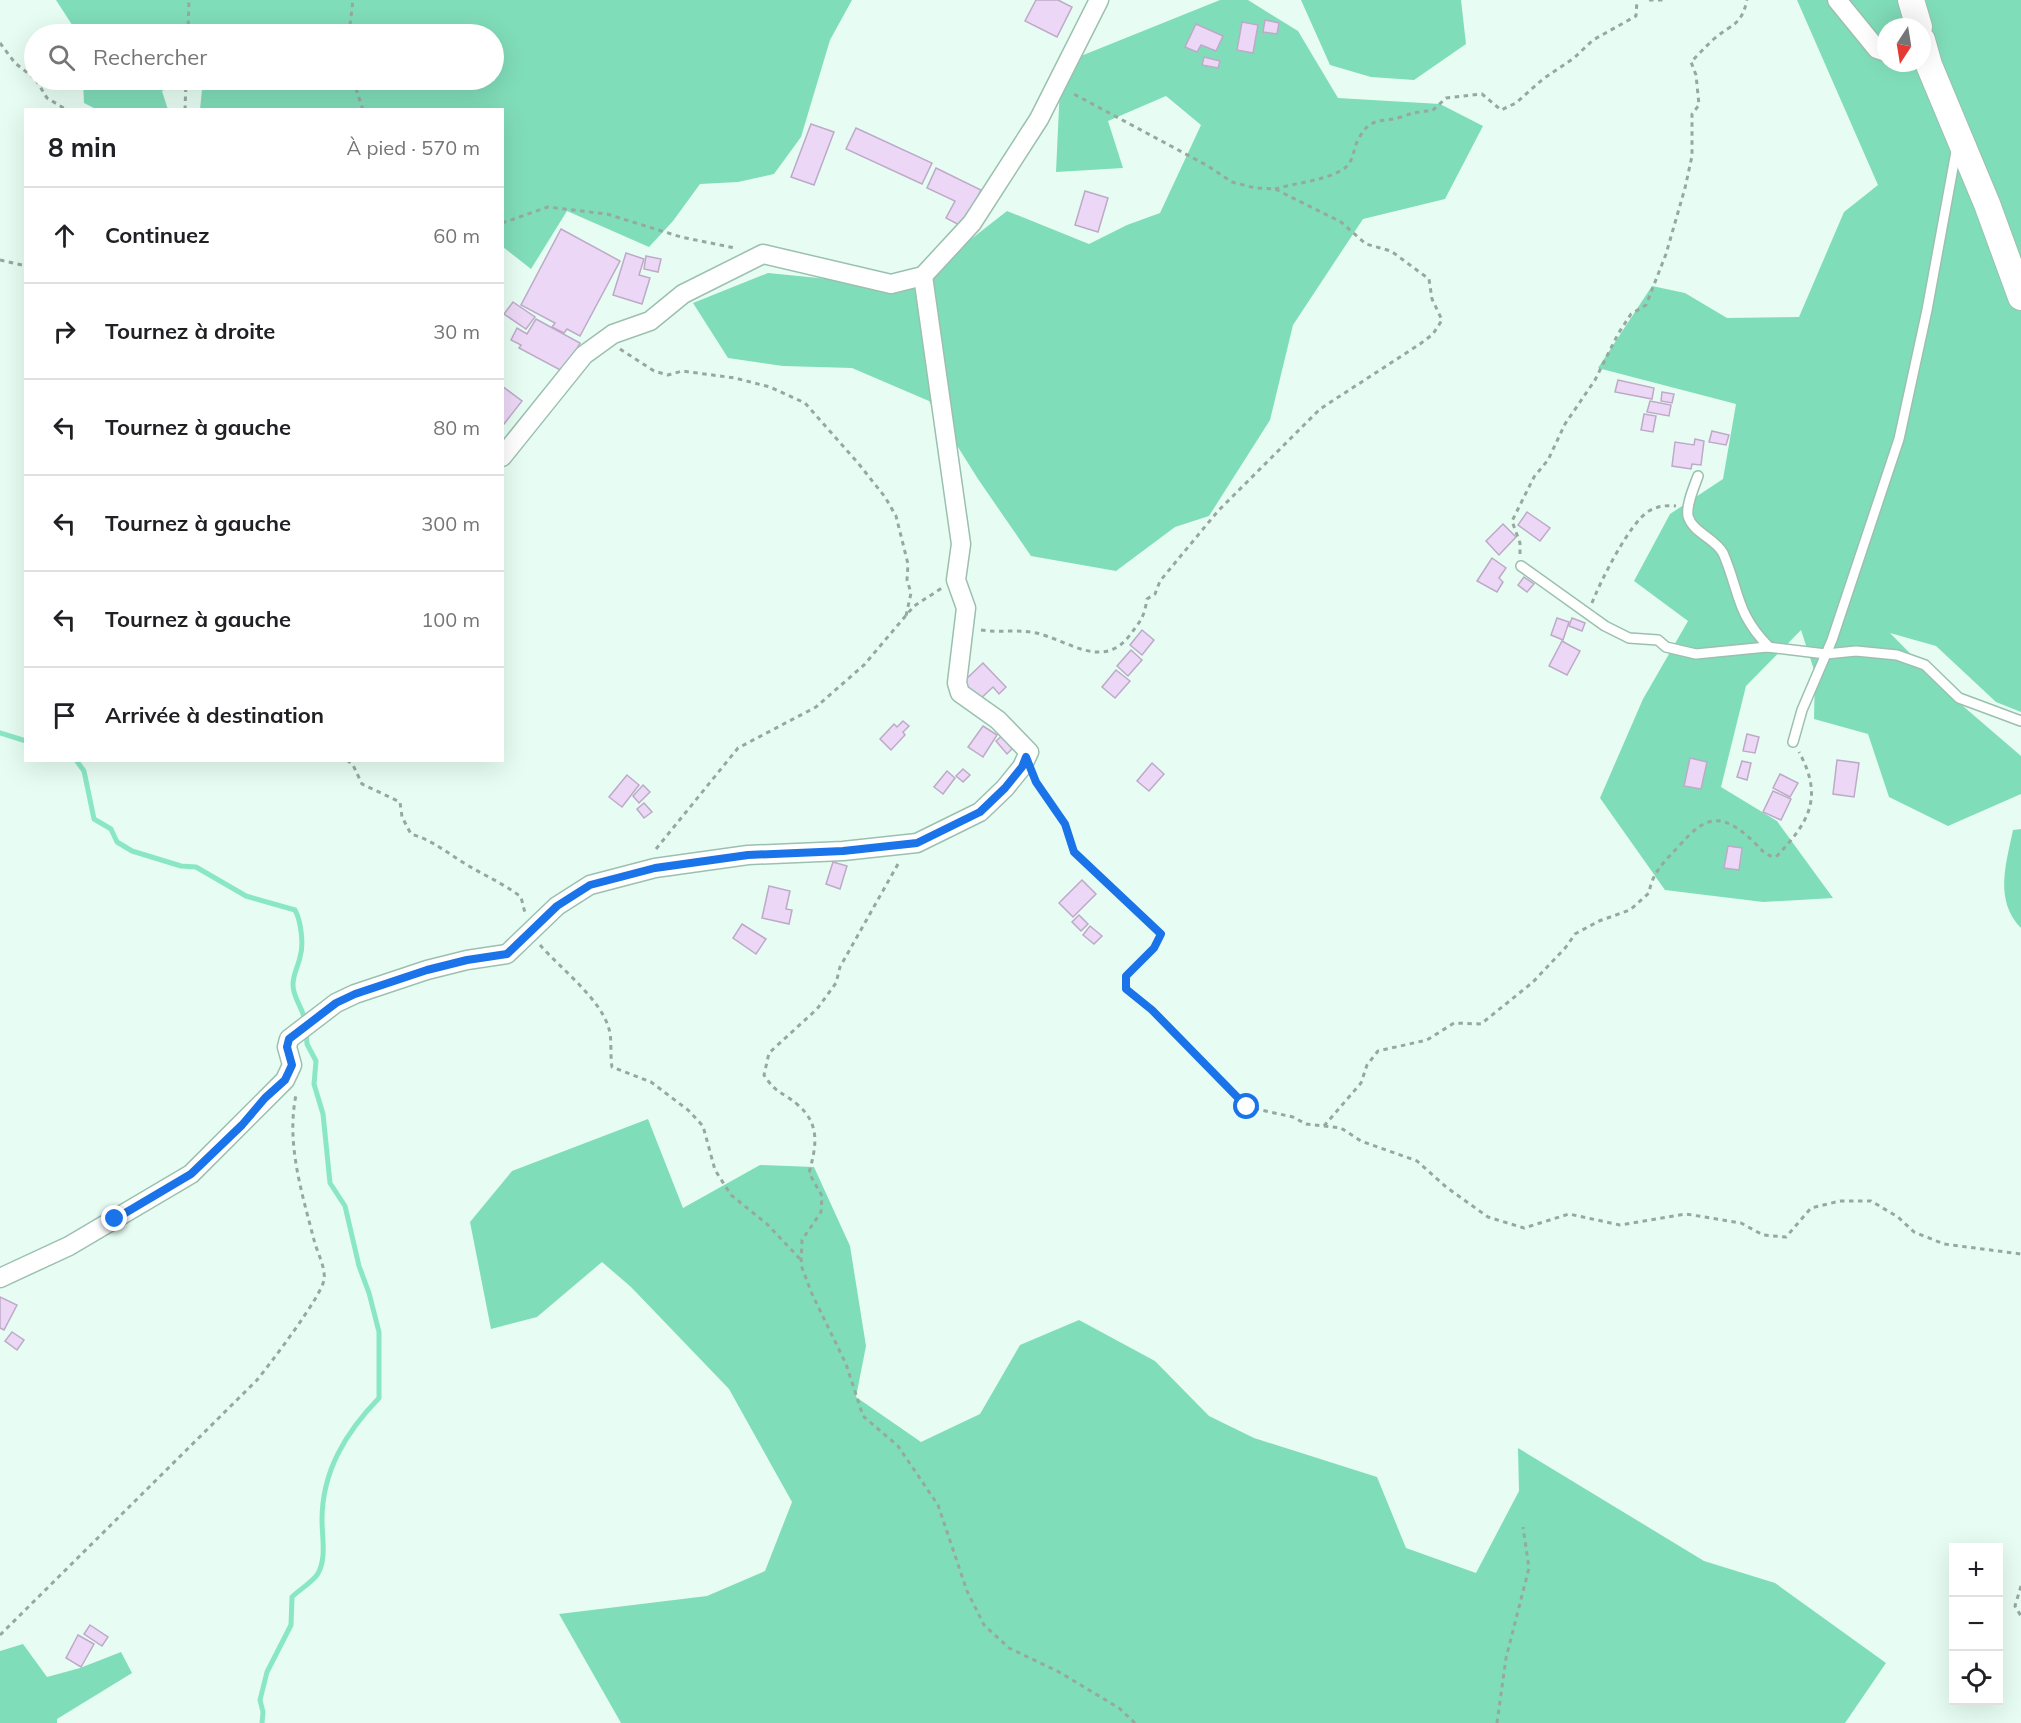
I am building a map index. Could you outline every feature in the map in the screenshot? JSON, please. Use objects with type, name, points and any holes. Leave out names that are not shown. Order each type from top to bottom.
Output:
[{"type":"street","points":[[504,456],[585,355],[610,336],[650,321],[683,294],[763,254],[891,284],[922,276],[972,223],[1039,118],[1099,0]]},
{"type":"street","points":[[1837,0],[1877,49]]},
{"type":"street","points":[[1911,0],[1916,18]]},
{"type":"street","points":[[1927,72],[1959,138],[1987,204],[2021,297]]},
{"type":"street","points":[[0,1278],[69,1246],[191,1174],[242,1125],[287,1076],[292,1065],[287,1047],[289,1039],[336,1003],[355,994],[427,970],[467,960],[507,954],[557,906],[590,885],[655,868],[748,855],[843,851],[917,843],[980,812],[1005,788],[1022,767],[1029,752],[998,720],[960,693],[957,683],[966,608],[956,580],[961,544],[922,276]]},
{"type":"lane","points":[[1793,742],[1802,710],[1826,654],[1899,439],[1927,310],[1959,138]]},
{"type":"lane","points":[[1698,476],[1687,514],[1690,521],[1722,551],[1738,602],[1750,628],[1769,647]]},
{"type":"lane","points":[[1521,566],[1588,614],[1629,638],[1658,640],[1666,647],[1696,654],[1769,647],[1826,654],[1856,651],[1907,658],[1926,665],[1959,698],[2021,721]]},
{"type":"path","points":[[188,24],[189,0]]},
{"type":"path","points":[[350,24],[353,0]]},
{"type":"path","points":[[1057,83],[1087,104],[1208,166],[1232,182],[1255,188],[1275,189],[1341,170],[1352,161],[1358,140],[1365,129],[1379,118],[1402,117],[1415,111],[1432,111],[1446,98],[1482,94],[1501,110],[1516,103],[1543,79],[1574,58],[1593,40],[1636,16],[1637,0]]},
{"type":"path","points":[[1649,0],[1663,0]]},
{"type":"path","points":[[1521,566],[1520,543],[1512,521],[1516,512],[1534,477],[1548,460],[1564,424],[1600,371],[1618,334],[1631,314],[1646,305],[1666,254],[1692,156],[1692,114],[1699,105],[1696,75],[1691,62],[1710,43],[1733,28],[1743,16],[1747,0]]},
{"type":"path","points":[[0,43],[15,63],[24,70]]},
{"type":"path","points":[[42,90],[47,98],[64,108]]},
{"type":"path","points":[[185,108],[186,90]]},
{"type":"path","points":[[356,90],[362,108]]},
{"type":"path","points":[[966,608],[975,629],[1000,632],[1016,629],[1041,634],[1085,651],[1102,652],[1122,646],[1144,617],[1147,599],[1155,594],[1160,581],[1218,511],[1272,456],[1320,409],[1433,334],[1442,320],[1432,299],[1429,279],[1391,251],[1366,244],[1341,222],[1275,189]]},
{"type":"path","points":[[504,222],[548,207],[607,214],[681,237],[763,254]]},
{"type":"path","points":[[0,260],[24,266]]},
{"type":"path","points":[[610,336],[626,355],[654,371],[668,375],[682,371],[735,378],[770,387],[805,403],[858,463],[885,497],[896,516],[908,564],[907,580],[911,593],[906,616]]},
{"type":"path","points":[[1588,614],[1602,576],[1612,564],[1631,529],[1647,512],[1664,505],[1678,506],[1687,514]]},
{"type":"path","points":[[652,852],[661,845],[696,797],[738,748],[816,707],[864,665],[914,606],[956,580]]},
{"type":"path","points":[[1324,1126],[1361,1083],[1367,1065],[1378,1051],[1427,1040],[1454,1023],[1481,1023],[1490,1017],[1533,982],[1575,934],[1599,921],[1630,910],[1649,893],[1651,879],[1696,826],[1720,820],[1734,825],[1768,856],[1776,857],[1800,832],[1806,817],[1812,786],[1806,765],[1793,742]]},
{"type":"path","points":[[1026,757],[1036,782],[1065,824],[1078,856],[1161,934],[1154,948],[1126,976],[1126,989],[1152,1010],[1247,1107],[1293,1117],[1306,1124],[1341,1128],[1361,1141],[1417,1161],[1446,1187],[1488,1217],[1524,1228],[1569,1214],[1620,1225],[1686,1214],[1741,1223],[1763,1235],[1786,1238],[1811,1208],[1840,1201],[1871,1201],[1898,1216],[1914,1232],[1944,1244],[2021,1254]]},
{"type":"path","points":[[349,762],[362,784],[400,802],[402,817],[411,834],[431,840],[521,897],[530,934],[601,1008],[610,1031],[609,1047],[612,1067],[651,1082],[688,1110],[703,1126],[715,1170],[731,1195],[767,1224],[801,1260]]},
{"type":"path","points":[[917,843],[892,870],[840,967],[836,983],[817,1009],[770,1053],[764,1075],[774,1090],[799,1106],[816,1130],[816,1150],[809,1173],[822,1196],[821,1212],[802,1240],[801,1260],[812,1294],[846,1364],[863,1416],[898,1446],[938,1505],[968,1591],[984,1625],[1009,1648],[1059,1672],[1119,1708],[1135,1723]]},
{"type":"path","points":[[0,1635],[257,1380],[275,1358],[323,1283],[324,1277],[297,1173],[292,1126],[297,1081],[287,1076]]},
{"type":"path","points":[[1497,1723],[1506,1658],[1529,1568],[1523,1527]]},
{"type":"path","points":[[2021,1586],[2015,1606],[2021,1616]]},
{"type":"green space","points":[[56,0],[852,0],[830,40],[801,137],[774,174],[738,182],[700,184],[673,221],[649,247],[567,211],[531,269],[504,248],[504,108],[200,108],[202,90],[504,90],[504,24],[72,24]]},
{"type":"green space","points":[[1220,0],[1248,0],[1298,31],[1338,98],[1440,104],[1483,126],[1445,199],[1363,219],[1293,325],[1270,420],[1209,516],[1175,527],[1116,571],[1031,556],[978,479],[929,401],[852,368],[783,366],[728,358],[693,303],[768,273],[910,287],[1007,211],[1089,244],[1127,225],[1160,213],[1201,125],[1166,96],[1108,121],[1123,168],[1056,172],[1061,64]]},
{"type":"green space","points":[[1301,0],[1461,0],[1466,44],[1414,80],[1371,77],[1330,65]]},
{"type":"green space","points":[[1797,0],[2021,0],[2021,712],[1996,702],[1936,646],[1890,633],[1956,700],[2021,756],[2021,794],[1948,826],[1889,797],[1868,734],[1814,719],[1815,673],[1801,630],[1746,686],[1721,787],[1777,821],[1833,898],[1763,902],[1665,890],[1600,798],[1643,699],[1688,621],[1634,581],[1670,514],[1723,479],[1736,404],[1598,368],[1652,286],[1685,293],[1727,318],[1799,317],[1844,212],[1878,185]]},
{"type":"green space","points":[[83,90],[164,90],[162,91],[167,108],[94,108],[84,103]]},
{"type":"green space","points":[[2021,829],[2021,928],[2007,906],[2004,881],[2013,830]]},
{"type":"green space","points":[[648,1119],[683,1208],[760,1165],[814,1167],[850,1246],[866,1346],[856,1397],[921,1442],[980,1414],[1020,1345],[1079,1320],[1155,1361],[1209,1416],[1254,1438],[1377,1477],[1406,1548],[1476,1573],[1519,1491],[1518,1448],[1704,1561],[1775,1583],[1886,1663],[1845,1723],[621,1723],[559,1614],[707,1596],[765,1571],[792,1502],[729,1389],[631,1287],[602,1262],[537,1317],[491,1329],[470,1222],[512,1171]]},
{"type":"green space","points":[[23,1644],[47,1677],[80,1668],[121,1652],[132,1673],[57,1719],[57,1723],[0,1723],[0,1651]]},
{"type":"building","points":[[1036,0],[1058,0],[1072,7],[1057,37],[1025,21]]},
{"type":"building","points":[[1265,20],[1279,23],[1277,34],[1263,32]]},
{"type":"building","points":[[1242,22],[1258,25],[1253,53],[1237,50]]},
{"type":"building","points":[[1196,24],[1223,36],[1216,51],[1201,45],[1197,52],[1185,47]]},
{"type":"building","points":[[1204,57],[1220,61],[1218,68],[1202,65]]},
{"type":"building","points":[[811,124],[834,132],[814,185],[791,177]]},
{"type":"building","points":[[856,128],[932,163],[922,184],[846,149]]},
{"type":"building","points":[[936,168],[981,190],[963,227],[946,218],[955,201],[927,188]]},
{"type":"building","points":[[1085,191],[1108,198],[1098,232],[1075,225]]},
{"type":"building","points":[[561,229],[620,261],[580,336],[567,329],[564,333],[552,327],[555,323],[521,305]]},
{"type":"building","points":[[626,253],[644,259],[639,275],[650,278],[642,304],[613,295]]},
{"type":"building","points":[[646,256],[661,259],[658,272],[644,269]]},
{"type":"building","points":[[513,302],[535,317],[526,329],[504,314]]},
{"type":"building","points":[[536,319],[580,343],[564,372],[519,348],[521,345],[511,340],[517,328],[527,334]]},
{"type":"building","points":[[1618,380],[1654,388],[1652,399],[1615,392]]},
{"type":"building","points":[[504,388],[522,401],[504,424]]},
{"type":"building","points":[[1662,392],[1674,394],[1672,403],[1661,401]]},
{"type":"building","points":[[1650,401],[1671,405],[1669,416],[1647,412]]},
{"type":"building","points":[[1644,414],[1656,416],[1653,432],[1641,430]]},
{"type":"building","points":[[1712,431],[1729,435],[1726,445],[1709,442]]},
{"type":"building","points":[[1695,439],[1704,441],[1701,465],[1692,464],[1691,469],[1672,466],[1675,442],[1694,445]]},
{"type":"building","points":[[1527,512],[1550,528],[1540,541],[1518,525]]},
{"type":"building","points":[[1503,524],[1516,537],[1499,555],[1486,541]]},
{"type":"building","points":[[1492,558],[1506,568],[1499,578],[1503,582],[1497,592],[1477,581]]},
{"type":"building","points":[[1524,577],[1534,584],[1527,592],[1518,585]]},
{"type":"building","points":[[1557,618],[1569,622],[1563,640],[1551,635]]},
{"type":"building","points":[[1572,618],[1585,623],[1582,631],[1569,626]]},
{"type":"building","points":[[1142,630],[1154,640],[1142,655],[1130,645]]},
{"type":"building","points":[[1562,641],[1580,651],[1567,675],[1549,666]]},
{"type":"building","points":[[1131,650],[1142,660],[1128,676],[1117,666]]},
{"type":"building","points":[[983,663],[1006,687],[999,694],[993,687],[978,701],[961,684]]},
{"type":"building","points":[[1116,670],[1130,681],[1115,698],[1102,687]]},
{"type":"building","points":[[903,721],[909,726],[903,732],[905,735],[891,750],[880,739],[894,724],[897,727]]},
{"type":"building","points":[[983,726],[997,735],[983,757],[968,747]]},
{"type":"building","points":[[1004,734],[1015,746],[1007,754],[996,741]]},
{"type":"building","points":[[1747,734],[1759,737],[1755,753],[1743,751]]},
{"type":"building","points":[[1690,758],[1707,762],[1701,789],[1684,786]]},
{"type":"building","points":[[1837,760],[1859,763],[1854,797],[1833,794]]},
{"type":"building","points":[[1742,761],[1751,763],[1747,780],[1737,777]]},
{"type":"building","points":[[1152,763],[1164,774],[1149,791],[1137,781]]},
{"type":"building","points":[[963,769],[970,775],[963,782],[956,776]]},
{"type":"building","points":[[947,771],[955,778],[943,794],[934,787]]},
{"type":"building","points":[[1780,774],[1798,783],[1790,797],[1773,788]]},
{"type":"building","points":[[627,775],[639,785],[622,807],[609,797]]},
{"type":"building","points":[[643,785],[650,792],[639,803],[633,796]]},
{"type":"building","points":[[1773,791],[1791,799],[1781,820],[1763,812]]},
{"type":"building","points":[[644,803],[652,812],[644,818],[637,809]]},
{"type":"building","points":[[1728,846],[1742,848],[1739,870],[1724,868]]},
{"type":"building","points":[[833,862],[847,866],[840,889],[826,884]]},
{"type":"building","points":[[1082,880],[1096,894],[1073,917],[1059,903]]},
{"type":"building","points":[[769,886],[790,891],[786,909],[792,910],[789,924],[762,918]]},
{"type":"building","points":[[1079,915],[1088,924],[1081,931],[1072,922]]},
{"type":"building","points":[[742,924],[766,939],[756,954],[733,938]]},
{"type":"building","points":[[1090,926],[1102,936],[1094,944],[1083,935]]},
{"type":"building","points":[[0,1297],[17,1305],[4,1330],[0,1328]]},
{"type":"building","points":[[12,1332],[24,1340],[17,1350],[5,1341]]},
{"type":"building","points":[[90,1625],[108,1637],[102,1646],[84,1634]]},
{"type":"building","points":[[78,1635],[94,1644],[81,1667],[66,1658]]},
{"type":"waterway","points":[[0,733],[24,740]]},
{"type":"waterway","points":[[77,762],[84,771],[94,819],[111,829],[117,842],[132,851],[181,866],[196,867],[246,896],[295,910],[302,946],[293,985],[305,1021]]},
{"type":"waterway","points":[[262,1723],[263,1712],[260,1700],[267,1672],[291,1625],[292,1597],[317,1575],[322,1562],[323,1502],[331,1469],[346,1439],[379,1398],[379,1332],[359,1266],[345,1206],[330,1183],[323,1114],[314,1084],[316,1061],[307,1044],[306,1030]]},
{"type":"route","points":[[115,1219],[191,1174],[242,1125],[265,1098],[285,1080],[292,1065],[287,1047],[289,1039],[336,1003],[355,994],[427,970],[467,960],[507,954],[557,906],[590,885],[655,868],[748,855],[843,851],[917,843],[964,822],[980,812],[1005,788],[1022,767],[1026,757],[1036,782],[1065,824],[1074,852],[1161,934],[1154,948],[1126,976],[1126,989],[1152,1010],[1247,1107]]}]
